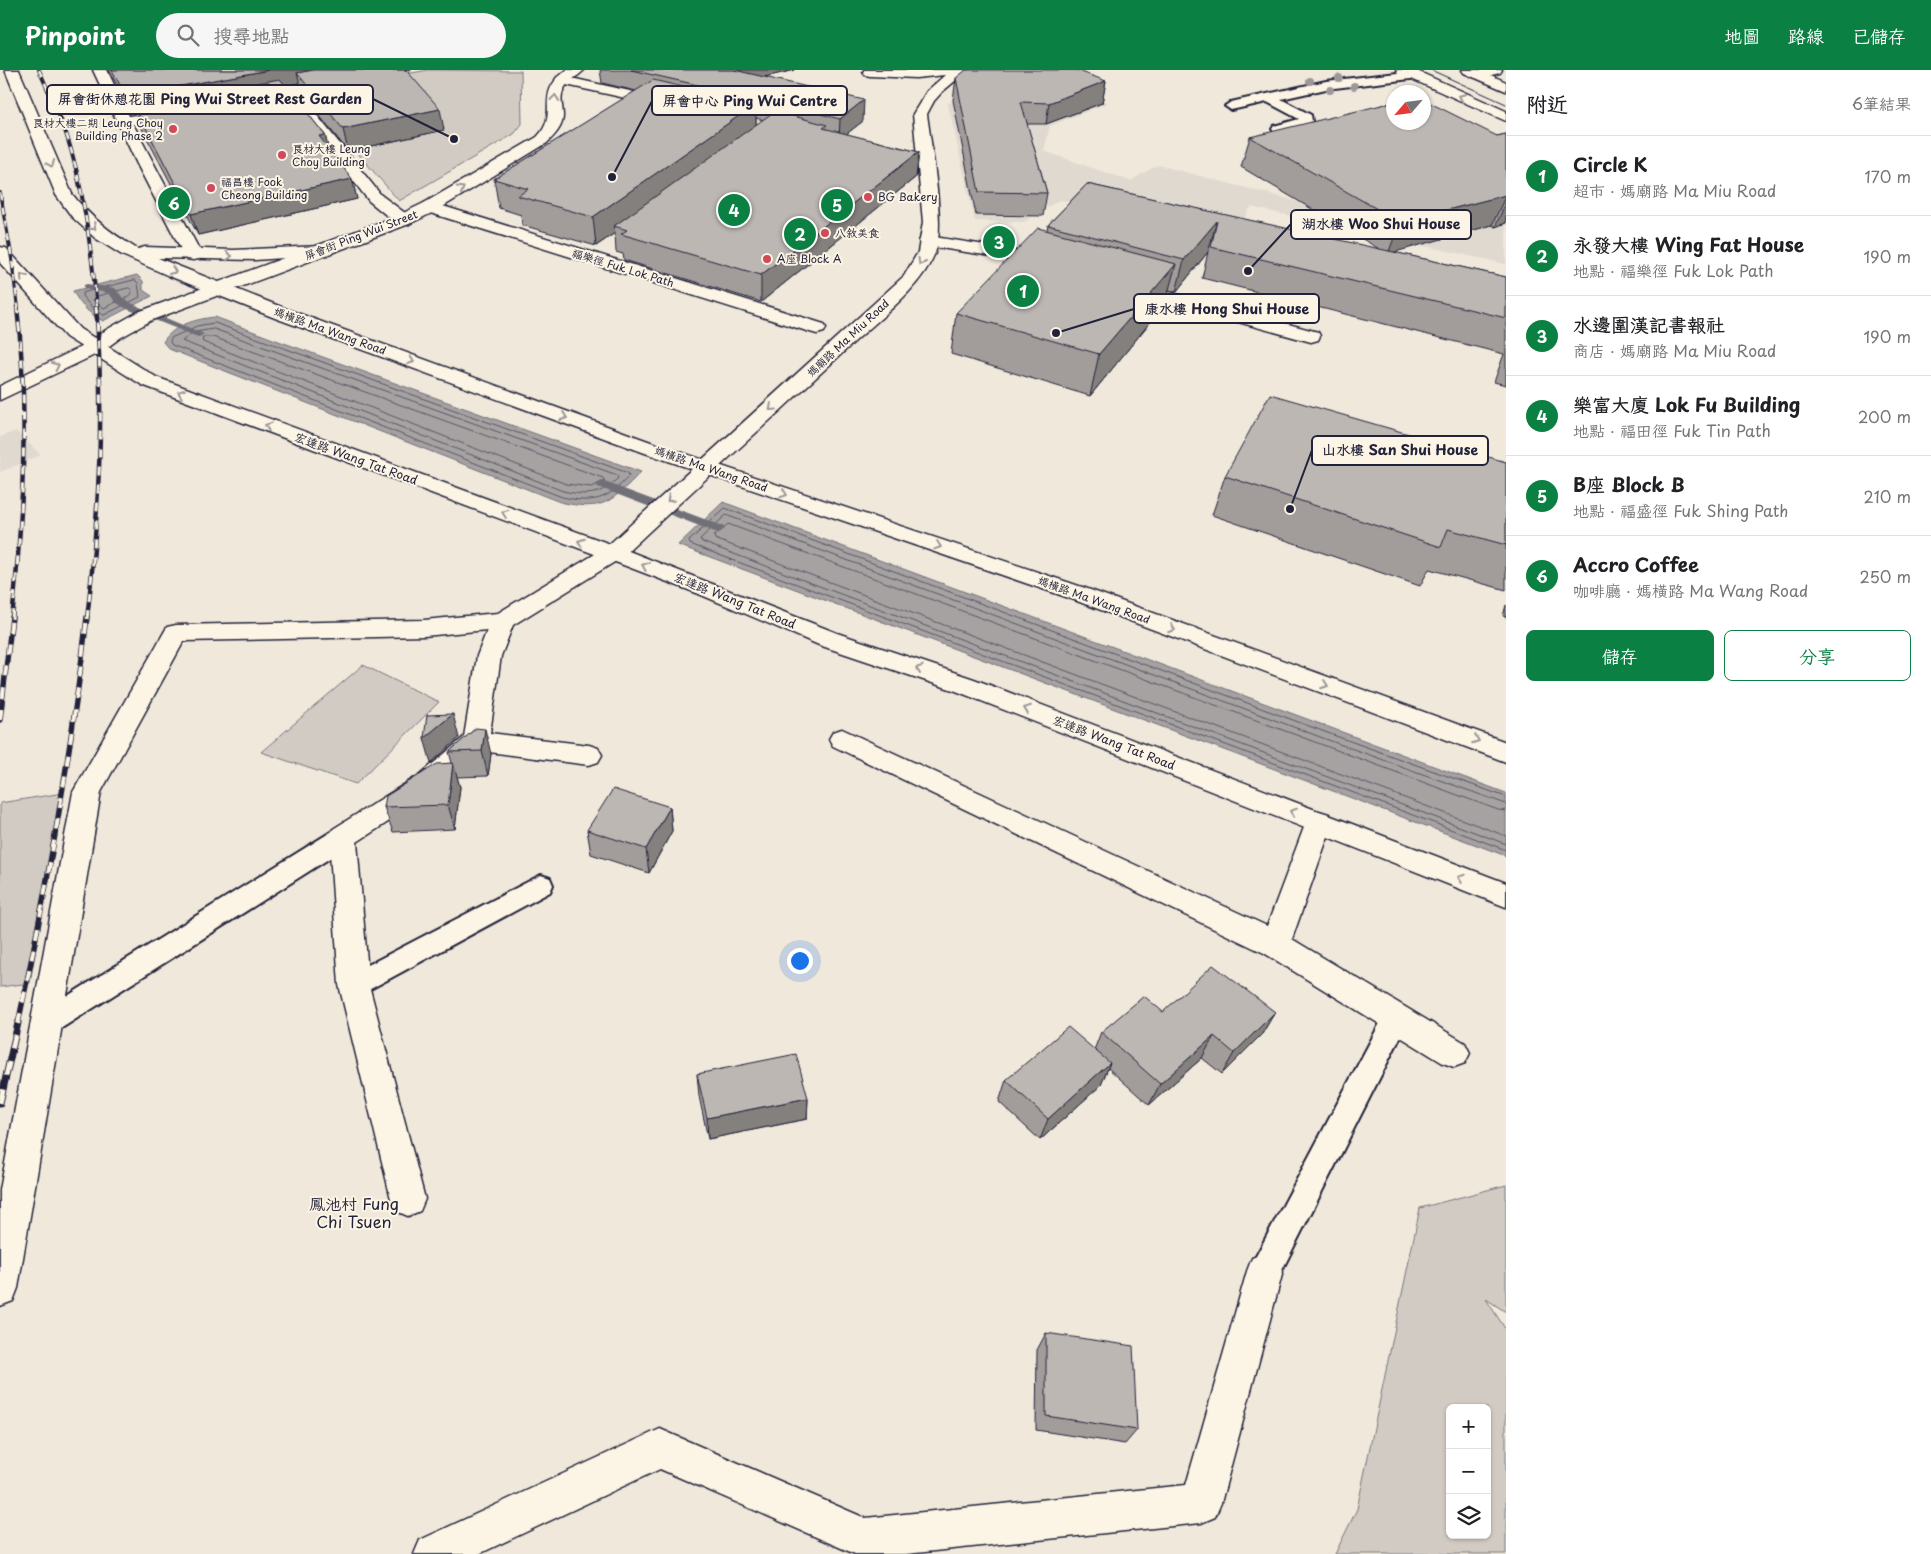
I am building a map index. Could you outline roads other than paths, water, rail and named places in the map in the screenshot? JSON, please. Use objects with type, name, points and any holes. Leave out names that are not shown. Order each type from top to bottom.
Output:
[{"type":"main road","name":"媽橫路 Ma Wang Road","points":[[13,70],[64,195],[78,213],[100,234],[128,251],[300,321],[699,472],[1077,594],[1506,752]]},
{"type":"main road","points":[[100,70],[145,164],[193,255]]},
{"type":"main road","points":[[242,100],[403,70]]},
{"type":"main road","points":[[866,71],[916,74],[948,70]]},
{"type":"main road","points":[[920,114],[924,103],[932,93],[961,70]]},
{"type":"main road","points":[[1474,72],[1495,70]]},
{"type":"main road","name":"媽廟路 Ma Miu Road","points":[[503,620],[613,553],[699,472],[808,376],[911,279],[927,252],[931,222],[920,114],[908,94],[882,76],[866,71]]},
{"type":"main road","points":[[1474,72],[1506,87]]},
{"type":"main road","points":[[566,73],[684,108]]},
{"type":"main road","name":"屏會街 Ping Wui Street","points":[[103,354],[113,334],[145,316],[403,220],[430,207],[542,140],[552,130],[556,118],[553,102],[556,90],[566,73]]},
{"type":"main road","points":[[1409,73],[1506,117]]},
{"type":"main road","points":[[290,91],[375,198],[403,220]]},
{"type":"main road","points":[[126,121],[184,111]]},
{"type":"main road","points":[[908,165],[927,170]]},
{"type":"main road","name":"福樂徑 Fuk Lok Path","points":[[430,207],[817,328]]},
{"type":"main road","points":[[928,241],[1004,253],[1070,270]]},
{"type":"main road","points":[[592,259],[608,247]]},
{"type":"main road","points":[[128,251],[193,255],[266,255],[321,251]]},
{"type":"main road","name":"宏達路 Wang Tat Road","points":[[0,252],[73,333],[103,354],[150,381],[613,553],[828,639],[965,685],[1506,895]]},
{"type":"main road","points":[[1117,283],[1311,336]]},
{"type":"main road","points":[[0,394],[103,354]]},
{"type":"main road","points":[[0,404],[12,403],[32,396],[103,354]]},
{"type":"main road","points":[[0,1288],[87,792],[119,738],[176,633],[424,628],[503,620],[488,656],[476,741],[431,781],[343,837],[354,985],[408,1199]]},
{"type":"main road","points":[[842,739],[1275,944],[1454,1053]]},
{"type":"main road","points":[[476,741],[589,756]]},
{"type":"main road","points":[[1275,944],[1319,822]]},
{"type":"main road","points":[[434,1554],[660,1449],[864,1538],[1202,1503],[1266,1271]]},
{"type":"lane","points":[[1231,106],[1326,85],[1409,73]]},
{"type":"lane","points":[[1268,97],[1306,118],[1306,121],[1278,129]]},
{"type":"lane","points":[[47,1023],[343,837]]},
{"type":"lane","points":[[354,985],[541,885]]},
{"type":"lane","points":[[1266,1271],[1397,1018]]},
{"type":"water","points":[[137,275],[143,281],[143,290],[152,296],[103,321],[85,309],[73,291]]},
{"type":"water","points":[[215,317],[641,472],[622,491],[606,502],[587,506],[560,502],[169,349],[163,342],[167,336],[179,327],[200,319]]},
{"type":"water","points":[[723,502],[1506,793],[1506,856],[678,545]]},
{"type":"waterway","points":[[87,287],[112,290],[119,300],[131,307],[199,334]]},
{"type":"waterway","points":[[602,485],[719,529]]},
{"type":"tram line","points":[[1431,70],[1506,104]]},
{"type":"railway","points":[[39,70],[65,130],[72,152],[82,196],[97,308]]},
{"type":"railway","points":[[0,193],[12,259],[18,308]]},
{"type":"railway","points":[[12,619],[22,502],[24,424],[21,346],[17,307]]},
{"type":"railway","points":[[87,619],[95,541],[99,463],[100,385],[96,307]]},
{"type":"railway","points":[[0,720],[12,617]]},
{"type":"railway","points":[[18,1024],[57,822],[74,720],[87,617]]},
{"type":"railway","points":[[0,1103],[18,1023]]},
{"type":"place","name":"良材大樓二期 Leung Choy Building Phase 2","points":[[173,129]]},
{"type":"place","name":"屏會街休憩花園 Ping Wui Street Rest Garden","points":[[454,139]]},
{"type":"place","name":"良材大樓 Leung Choy Building","points":[[282,155]]},
{"type":"place","name":"屏會中心 Ping Wui Centre","points":[[612,177]]},
{"type":"place","name":"福昌樓 Fook Cheong Building","points":[[211,188]]},
{"type":"place","name":"BG Bakery","points":[[868,197]]},
{"type":"place","name":"Accro Coffee","points":[[174,203]]},
{"type":"place","name":"B座 Block B","points":[[837,205]]},
{"type":"place","name":"樂富大廈 Lok Fu Building","points":[[734,210]]},
{"type":"place","name":"八敘美食","points":[[825,233]]},
{"type":"place","name":"永發大樓 Wing Fat House","points":[[800,234]]},
{"type":"place","name":"水邊圍漢記書報社","points":[[999,242]]},
{"type":"place","name":"A座 Block A","points":[[767,259]]},
{"type":"place","name":"湖水樓 Woo Shui House","points":[[1248,271]]},
{"type":"place","name":"Circle K","points":[[1023,291]]},
{"type":"place","name":"康水樓 Hong Shui House","points":[[1056,333]]},
{"type":"place","name":"山水樓 San Shui House","points":[[1290,509]]},
{"type":"district","name":"鳳池村 Fung Chi Tsuen","points":[[354,1213]]}]
